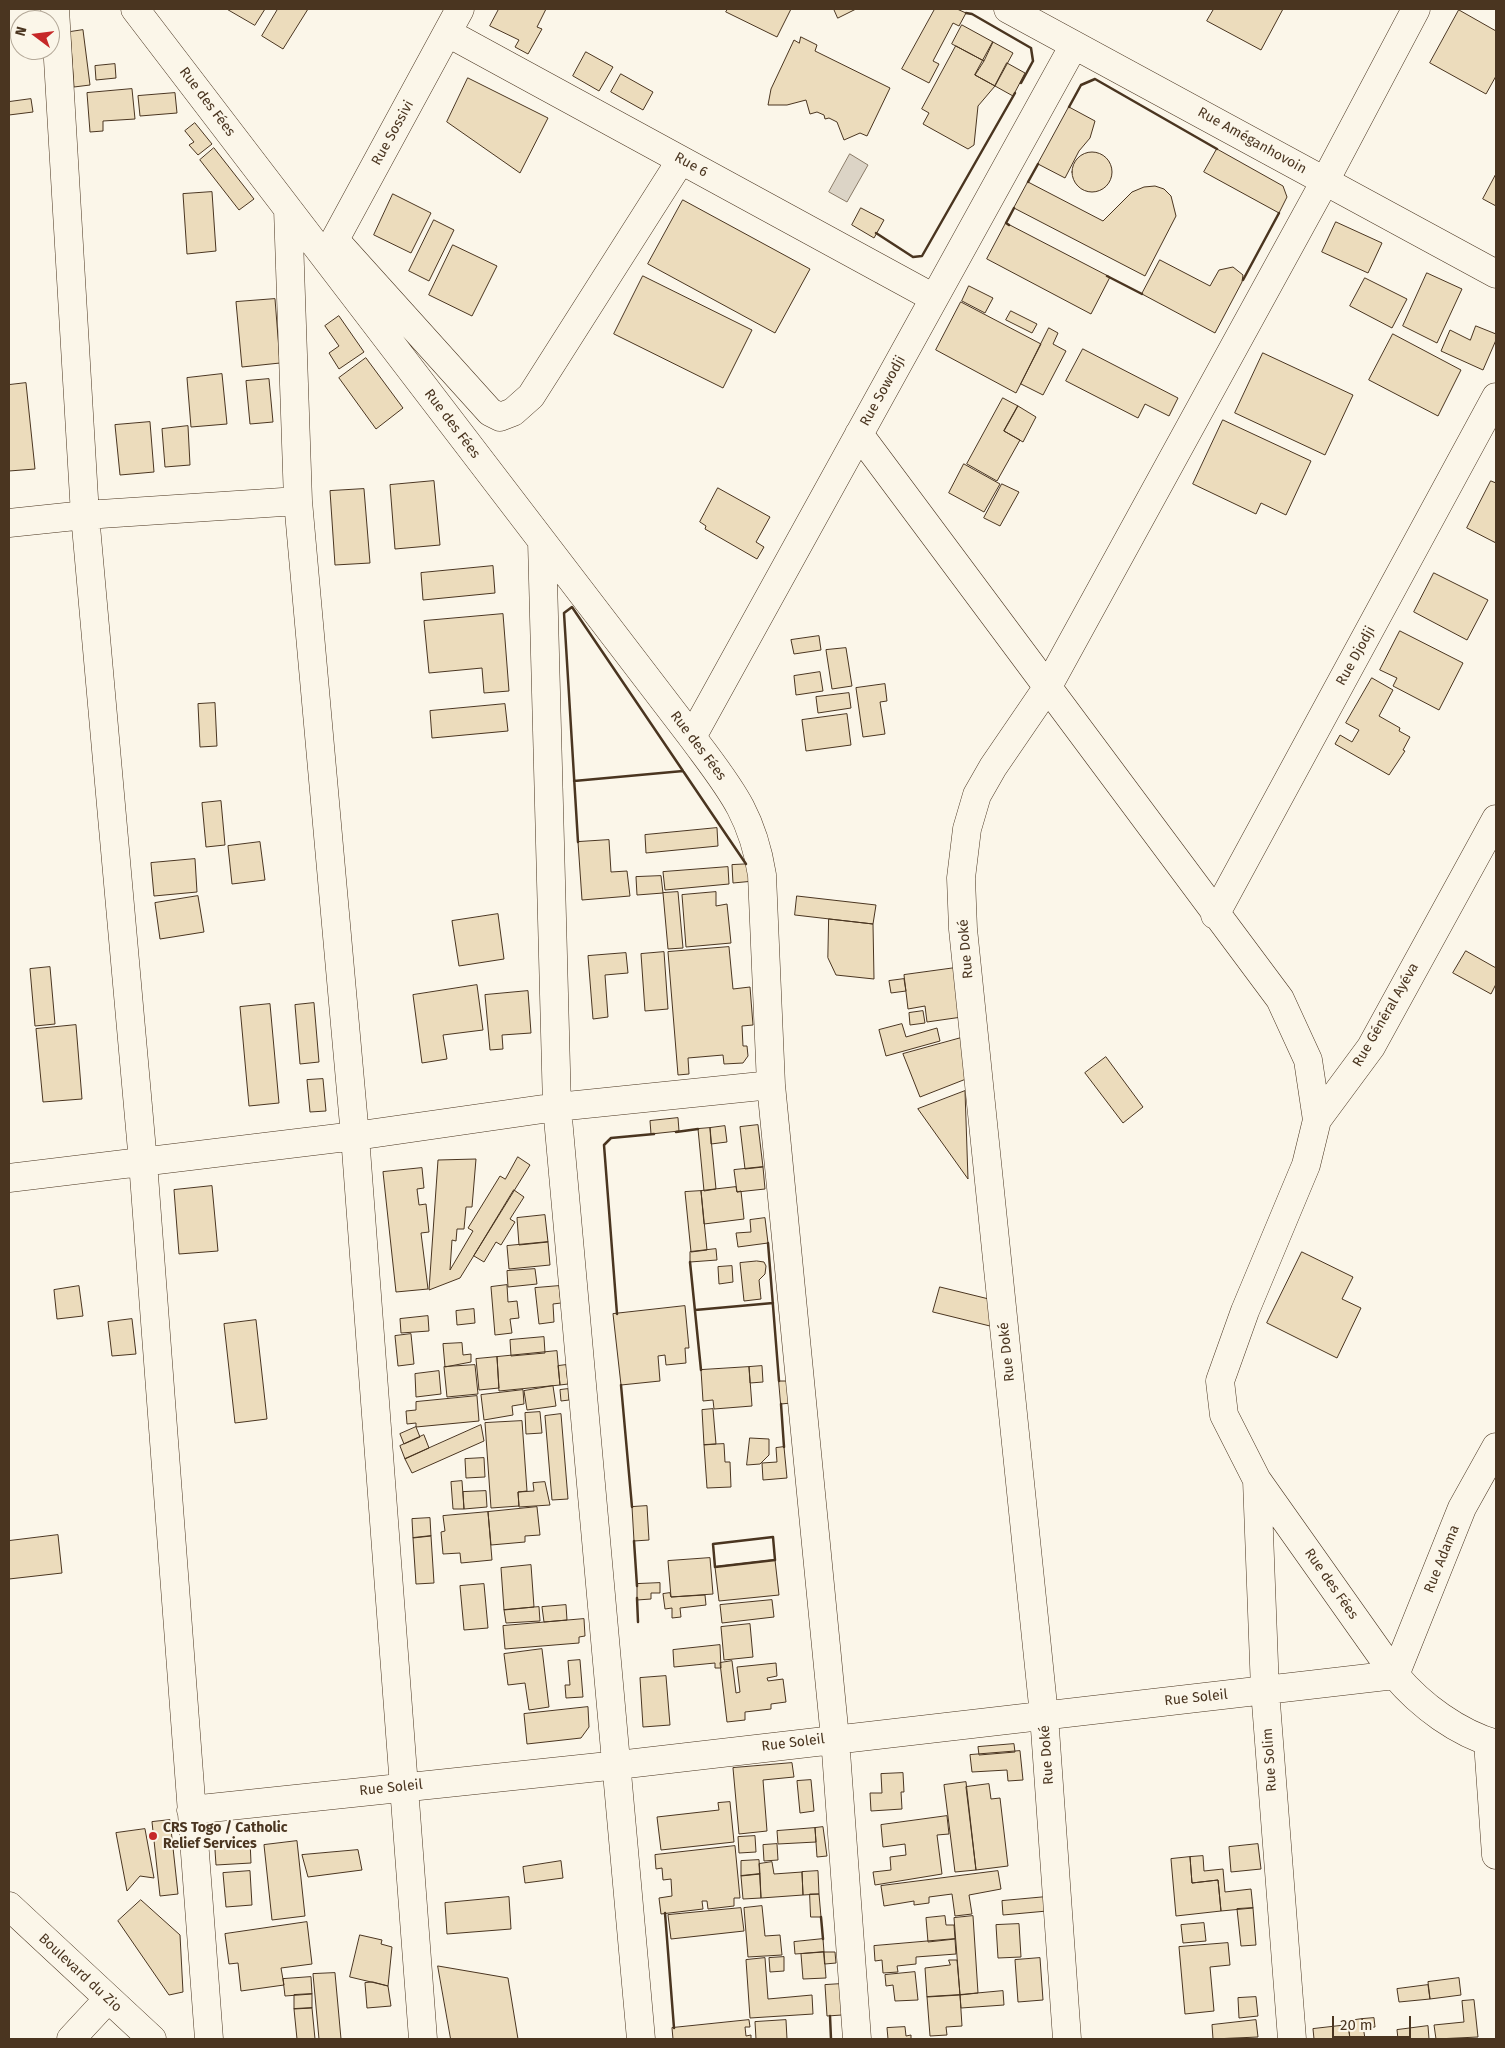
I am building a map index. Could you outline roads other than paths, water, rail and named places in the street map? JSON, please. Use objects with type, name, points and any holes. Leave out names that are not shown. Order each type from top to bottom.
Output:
[{"type":"street","points":[[55,9],[85,515],[143,1162],[209,2039]]},
{"type":"street","name":"Rue des Fées","points":[[136,9],[288,209],[330,248],[542,541],[734,793],[749,819],[758,846],[762,874],[771,1085],[835,1738],[857,2039]]},
{"type":"street","name":"Rue Sossivi","points":[[330,248],[460,9]]},
{"type":"street","name":"Rue Améganhovoin","points":[[1008,9],[1496,274]]},
{"type":"street","name":"Rue Doké","points":[[1067,2039],[1044,1715],[963,929],[961,878],[967,829],[977,795],[993,767],[1047,688],[1325,181],[1416,9]]},
{"type":"street","name":"Rue 6","points":[[448,33],[934,298]]},
{"type":"street","name":"Rue Sowodji","points":[[692,737],[1074,45]]},
{"type":"street","points":[[330,248],[490,412],[500,417],[513,412],[531,396],[681,160]]},
{"type":"street","points":[[288,209],[298,501],[355,1136],[422,2039]]},
{"type":"street","name":"Rue Djodji","points":[[1215,915],[1496,397]]},
{"type":"street","points":[[859,434],[1215,915],[1280,999],[1308,1060],[1317,1120]]},
{"type":"street","points":[[9,523],[85,515],[298,501]]},
{"type":"street","points":[[542,541],[558,1106],[641,2039]]},
{"type":"street","name":"Rue Général Ayéva","points":[[1220,1381],[1245,1312],[1306,1165],[1317,1120],[1371,1047],[1496,819]]},
{"type":"street","points":[[9,1178],[355,1136],[558,1106],[771,1085]]},
{"type":"street","name":"Rue des Fées","points":[[1220,1381],[1224,1415],[1257,1480],[1395,1675],[1409,1691],[1428,1707],[1457,1726],[1492,1743]]},
{"type":"street","name":"Rue Adama","points":[[1395,1675],[1462,1508],[1496,1447]]},
{"type":"street","name":"Rue Solim","points":[[1257,1480],[1265,1690],[1292,2039]]},
{"type":"street","name":"Rue Soleil","points":[[192,1810],[404,1786],[618,1765],[835,1738],[1395,1675]]},
{"type":"street","points":[[1492,1743],[1496,1855]]},
{"type":"street","name":"Boulevard du Zio","points":[[9,1906],[152,2039]]},
{"type":"street","points":[[71,2039],[108,1999]]},
{"type":"place","name":"CRS Togo / Catholic Relief Services","points":[[153,1836]]}]
